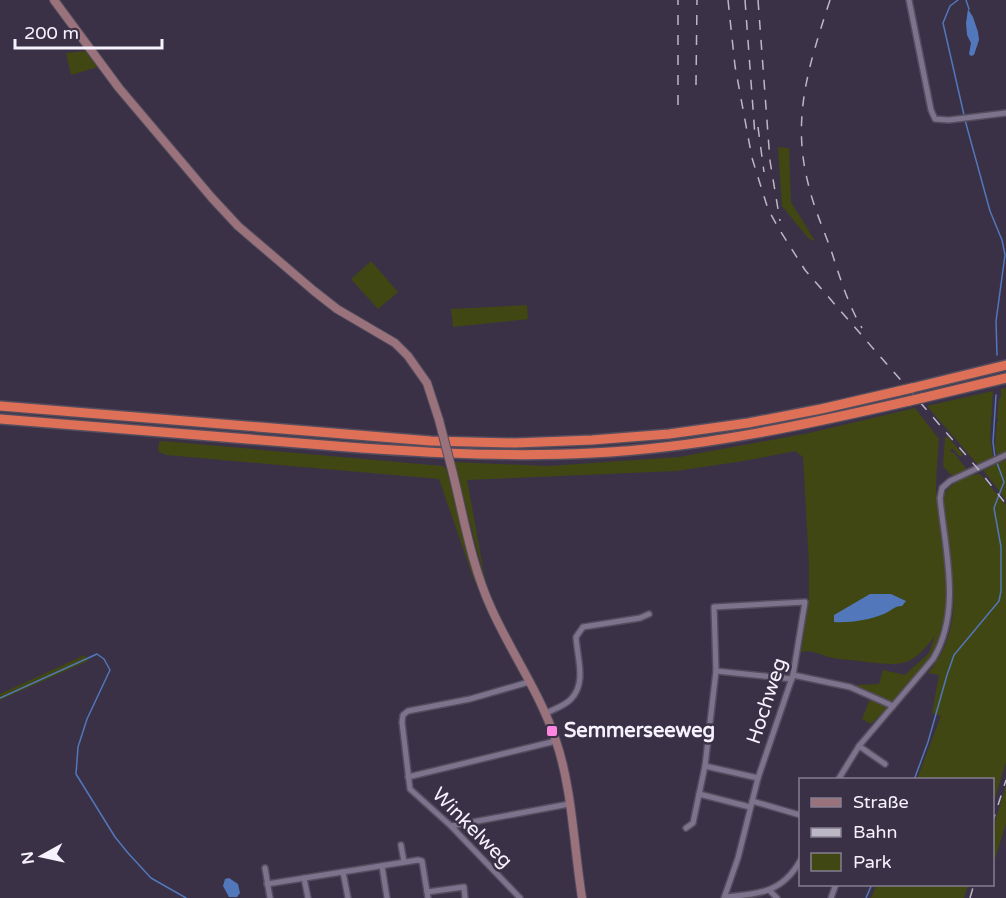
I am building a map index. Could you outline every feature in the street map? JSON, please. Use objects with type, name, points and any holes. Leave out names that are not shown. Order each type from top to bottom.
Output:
[{"type":"highway","points":[[0,406],[431,441],[515,443],[592,440],[669,434],[748,423],[821,409],[1006,365]]},
{"type":"highway","points":[[0,419],[430,453],[516,456],[593,453],[682,445],[751,435],[1006,378]]},
{"type":"street","points":[[54,0],[156,132],[238,226],[337,309],[394,343],[408,356],[427,383],[439,420],[475,565],[483,588],[491,609],[545,714],[556,741],[569,804],[582,898]]},
{"type":"street","points":[[909,0],[934,119],[940,121],[965,119],[1006,113]]},
{"type":"street","points":[[839,778],[859,746],[933,659],[941,646],[949,608],[940,498],[942,488],[1004,456]]},
{"type":"street","name":"Hochweg","points":[[716,671],[714,607],[806,602],[793,677],[758,778],[738,858],[724,898]]},
{"type":"street","points":[[545,714],[567,703],[576,693],[580,675],[576,637],[583,627],[640,618],[649,614]]},
{"type":"street","points":[[686,828],[693,823],[705,766],[716,671],[793,677],[850,687],[893,706]]},
{"type":"street","points":[[529,682],[470,699],[408,711],[403,716],[402,722],[408,777],[556,741]]},
{"type":"street","points":[[859,746],[885,764]]},
{"type":"street","points":[[705,766],[758,778]]},
{"type":"street","name":"Winkelweg","points":[[408,777],[410,789],[451,826],[520,898]]},
{"type":"street","points":[[699,795],[799,815]]},
{"type":"street","points":[[451,826],[569,804]]},
{"type":"street","points":[[401,845],[404,862]]},
{"type":"street","points":[[267,884],[422,861],[427,895],[464,887],[465,898]]},
{"type":"street","points":[[724,898],[770,891],[784,881],[799,863]]},
{"type":"street","points":[[382,866],[387,898]]},
{"type":"street","points":[[265,868],[270,898]]},
{"type":"street","points":[[343,872],[348,898]]},
{"type":"street","points":[[304,878],[308,898]]},
{"type":"street","points":[[770,891],[777,898]]},
{"type":"green space","points":[[86,51],[98,67],[71,75],[66,53]]},
{"type":"green space","points":[[778,147],[789,148],[791,202],[815,241],[809,239],[782,206]]},
{"type":"green space","points":[[371,261],[398,292],[378,309],[351,279]]},
{"type":"green space","points":[[527,305],[528,319],[453,327],[451,309]]},
{"type":"green space","points":[[1006,388],[1006,452],[997,456],[995,447],[999,399],[1001,389]]},
{"type":"green space","points":[[993,391],[990,437],[993,457],[978,465],[927,406]]},
{"type":"green space","points":[[915,408],[939,439],[936,489],[946,574],[945,617],[941,637],[926,665],[871,724],[862,719],[872,694],[855,685],[879,684],[883,670],[905,675],[929,653],[935,636],[913,659],[898,664],[841,659],[813,652],[801,652],[809,602],[809,563],[803,457],[795,451],[676,471],[467,480],[486,584],[454,462],[548,466],[679,457],[809,433]]},
{"type":"green space","points":[[947,436],[963,454],[960,457],[952,448],[950,452],[954,453],[967,470],[953,477],[943,466]]},
{"type":"green space","points":[[159,442],[443,466],[446,468],[476,582],[439,479],[166,455],[158,451]]},
{"type":"green space","points":[[1006,460],[1006,500],[983,470]]},
{"type":"green space","points":[[980,474],[1006,505],[1006,762],[994,802],[994,778],[917,778],[941,716],[932,713],[939,675],[928,673],[942,652],[950,631],[953,609],[944,495],[959,480]]},
{"type":"green space","points":[[85,655],[88,661],[0,700],[0,694]]},
{"type":"green space","points":[[1006,785],[1006,824],[994,862],[994,826]]},
{"type":"green space","points":[[876,886],[968,886],[964,898],[871,898]]},
{"type":"water","points":[[968,9],[973,17],[979,40],[974,55],[971,56],[969,54],[971,43],[967,35],[966,23]]},
{"type":"water","points":[[870,594],[891,594],[906,601],[902,606],[872,618],[834,622],[834,615]]},
{"type":"water","points":[[229,878],[238,884],[240,893],[237,897],[229,897],[223,886],[225,879]]},
{"type":"waterway","points":[[958,0],[950,6],[943,23],[964,115]]},
{"type":"waterway","points":[[966,0],[969,9]]},
{"type":"waterway","points":[[965,120],[990,211],[1002,240],[1005,255],[996,321],[997,355]]},
{"type":"waterway","points":[[995,458],[993,442],[996,395]]},
{"type":"waterway","points":[[915,778],[954,655],[999,601],[1001,547],[994,508],[1004,482],[997,463]]},
{"type":"waterway","points":[[0,698],[97,654],[104,659],[110,670],[87,719],[78,747],[76,774],[115,837],[128,853],[151,878],[186,898]]},
{"type":"waterway","points":[[866,898],[871,886]]},
{"type":"railway","points":[[678,0],[678,105]]},
{"type":"railway","points":[[696,85],[697,0]]},
{"type":"railway","points":[[728,0],[735,66],[752,158],[768,209],[779,229],[805,270],[1006,504]]},
{"type":"railway","points":[[745,0],[755,136]]},
{"type":"railway","points":[[758,0],[770,161],[780,221]]},
{"type":"railway","points":[[830,0],[805,90],[801,135],[803,158],[815,207],[848,299],[862,328]]},
{"type":"railway","points":[[758,127],[764,172]]},
{"type":"railway","points":[[994,818],[1006,780]]},
{"type":"railway","points":[[970,898],[973,886]]},
{"type":"place","name":"Semmerseeweg","points":[[552,731]]}]
